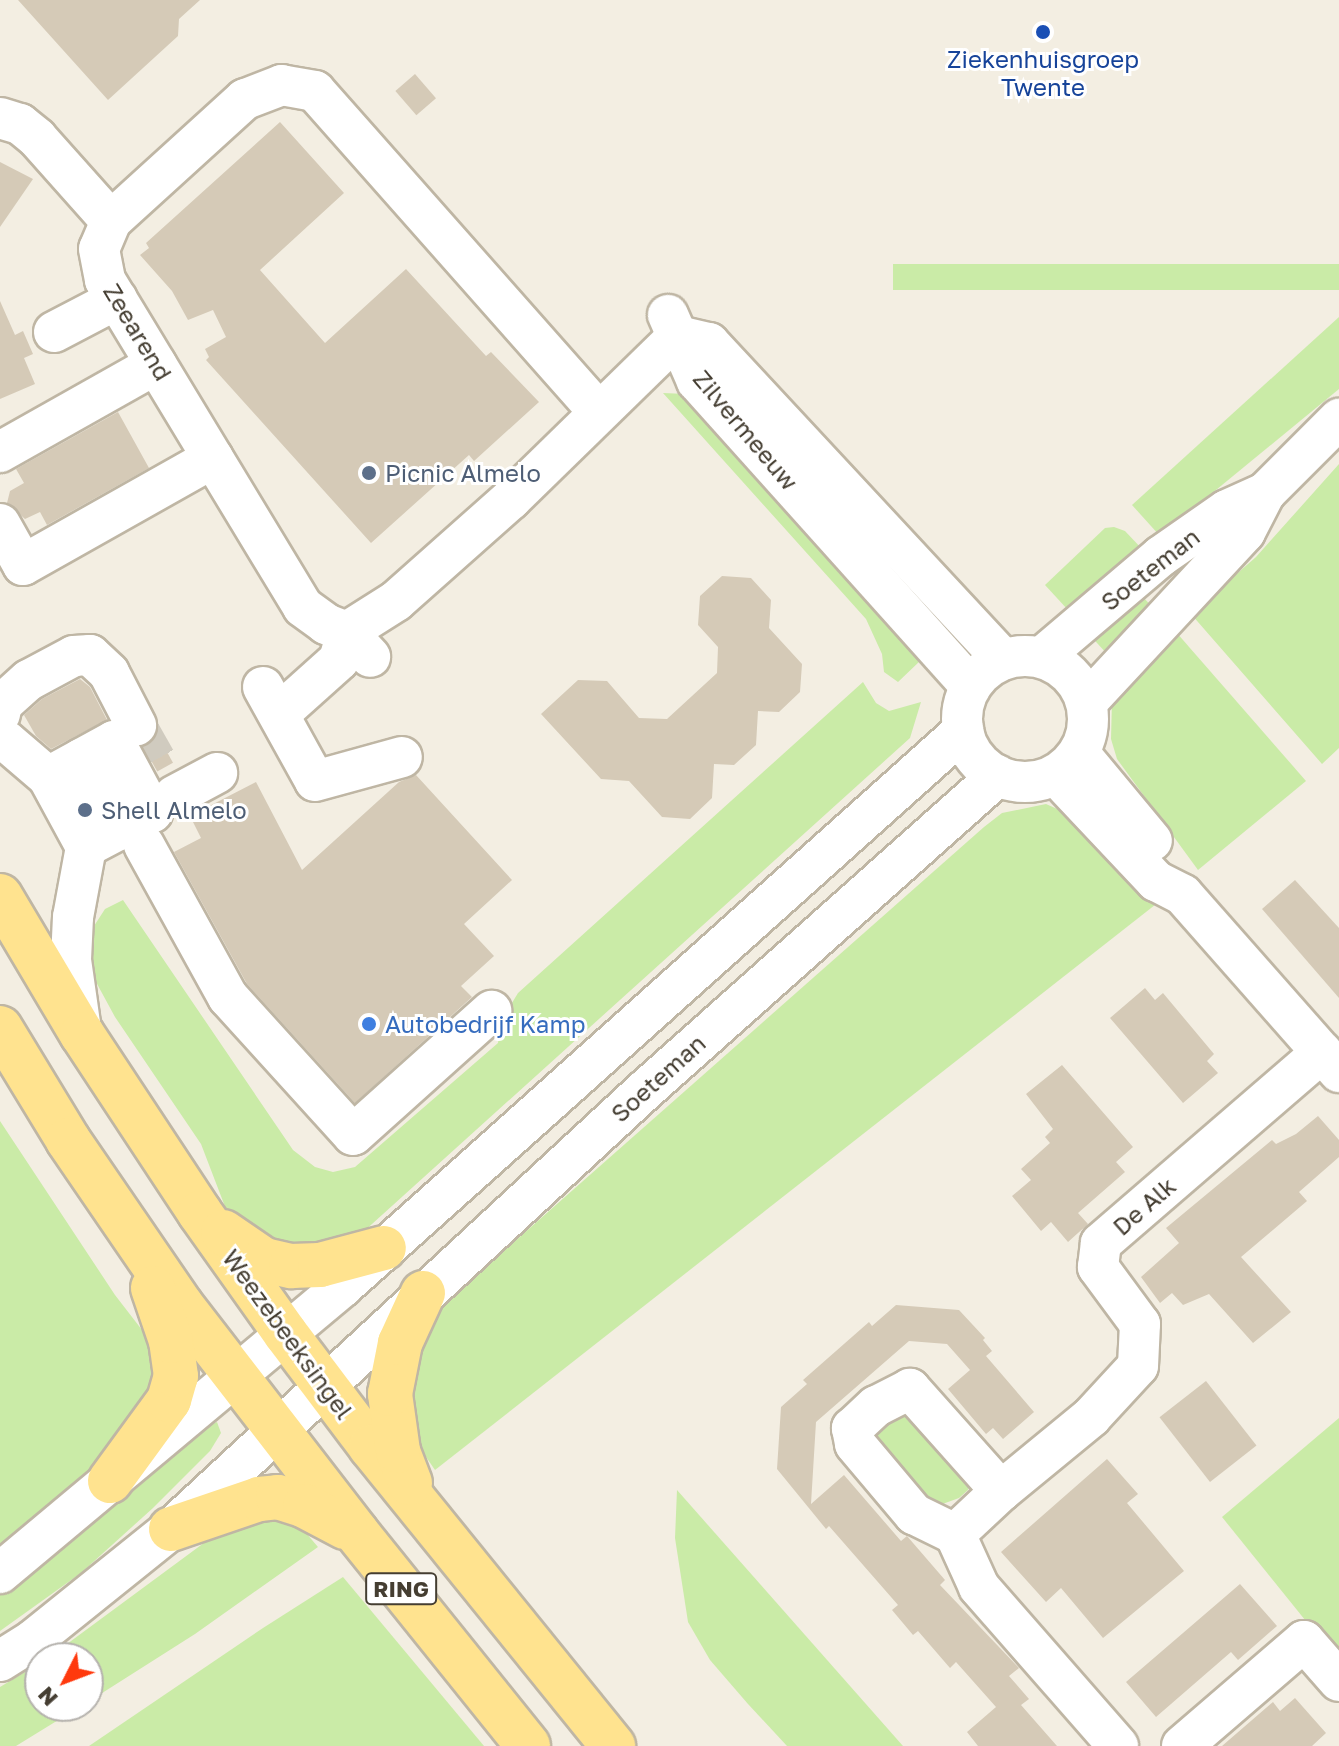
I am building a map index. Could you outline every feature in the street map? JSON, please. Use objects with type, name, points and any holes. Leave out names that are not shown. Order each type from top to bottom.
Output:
[{"type":"main road","name":"Weezebeeksingel","points":[[0,896],[82,1034],[200,1213],[286,1334],[419,1507],[613,1746]]},
{"type":"main road","name":"RING","points":[[0,1028],[68,1140],[136,1241],[234,1376],[528,1746]]},
{"type":"main road","points":[[200,1213],[264,1260],[291,1266],[320,1265],[384,1248]]},
{"type":"main road","points":[[110,1481],[169,1400],[176,1376],[171,1341],[136,1241]]},
{"type":"main road","points":[[419,1507],[398,1451],[390,1394],[400,1343],[423,1293]]},
{"type":"main road","points":[[171,1529],[259,1499],[278,1497],[305,1506],[357,1533]]},
{"type":"street","points":[[0,118],[20,124],[37,138],[111,221],[245,99],[282,85],[315,91],[598,411]]},
{"type":"street","name":"Zeearend","points":[[111,221],[99,249],[105,280],[303,607],[358,645]]},
{"type":"street","points":[[54,332],[117,299]]},
{"type":"street","points":[[402,757],[315,781],[271,700],[339,660],[358,645],[407,591],[511,499],[598,411],[673,325]]},
{"type":"street","name":"Zilvermeeuw","points":[[673,325],[709,343],[1003,659]]},
{"type":"street","name":"Zilvermeeuw","points":[[673,325],[697,381],[971,686]]},
{"type":"street","points":[[0,452],[156,364]]},
{"type":"street","name":"Soeteman","points":[[1087,702],[1245,532],[1265,493],[1339,419]]},
{"type":"street","points":[[0,524],[23,565],[213,458]]},
{"type":"street","name":"Soeteman","points":[[1042,657],[1161,556],[1227,510],[1265,493]]},
{"type":"street","points":[[136,725],[109,673],[90,655],[74,656],[29,680],[2,704],[1,731],[65,768],[126,846],[228,997],[353,1135],[491,1011]]},
{"type":"street","points":[[1016,655],[1042,657],[1070,673],[1087,702],[1089,726],[1067,764],[1028,782],[998,776],[975,758],[963,731],[963,708],[971,686],[985,670],[1003,659],[1016,655]]},
{"type":"street","points":[[0,1573],[286,1334],[963,731]]},
{"type":"street","points":[[65,768],[114,741],[152,812],[73,917],[71,960],[82,1034]]},
{"type":"street","points":[[1067,764],[1156,881],[1183,895],[1330,1062]]},
{"type":"street","points":[[126,846],[168,782],[217,773]]},
{"type":"street","name":"Soeteman","points":[[0,1661],[33,1640],[171,1529],[323,1385],[744,1000],[998,776]]},
{"type":"street","name":"De Alk","points":[[955,1534],[1001,1491],[1091,1417],[1138,1366],[1140,1324],[1098,1267],[1101,1243],[1330,1062]]},
{"type":"street","points":[[1001,1491],[910,1389],[876,1406],[852,1428],[855,1444],[914,1514],[955,1534],[979,1587],[1118,1746]]},
{"type":"street","points":[[1182,1746],[1304,1641],[1339,1681]]},
{"type":"green space","points":[[893,264],[1339,264],[1339,290],[893,290]]},
{"type":"green space","points":[[1339,317],[1339,389],[1160,536],[1132,505]]},
{"type":"green space","points":[[663,393],[686,394],[920,661],[898,682],[884,672],[882,654],[866,619]]},
{"type":"green space","points":[[1339,464],[1339,748],[1322,764],[1191,614],[1256,557]]},
{"type":"green space","points":[[1105,528],[1125,531],[1143,550],[1068,610],[1045,585]]},
{"type":"green space","points":[[1142,596],[1157,612],[1109,656],[1094,640]]},
{"type":"green space","points":[[1176,632],[1306,781],[1198,870],[1117,759],[1111,739],[1112,700]]},
{"type":"green space","points":[[863,682],[876,703],[889,711],[921,702],[910,738],[351,1243],[269,1246],[229,1217],[201,1144],[115,1017],[96,982],[91,963],[94,926],[105,909],[123,900],[293,1150],[315,1167],[333,1172],[355,1167],[498,1043],[501,1021],[518,993]]},
{"type":"green space","points":[[1046,804],[1080,819],[1160,901],[435,1470],[415,1441],[405,1374],[424,1326],[447,1301],[984,827],[1002,813]]},
{"type":"green space","points":[[0,1121],[115,1295],[149,1339],[154,1368],[146,1406],[121,1443],[0,1553]]},
{"type":"green space","points":[[901,1408],[970,1478],[968,1490],[959,1498],[937,1506],[929,1502],[874,1441],[874,1433]]},
{"type":"green space","points":[[1339,1418],[1339,1652],[1326,1646],[1222,1517]]},
{"type":"green space","points":[[217,1422],[221,1433],[210,1451],[153,1508],[81,1573],[0,1631],[0,1593],[176,1440]]},
{"type":"green space","points":[[677,1490],[903,1746],[787,1746],[748,1704],[710,1660],[688,1622],[675,1538]]},
{"type":"green space","points":[[262,1510],[295,1520],[318,1547],[195,1634],[104,1692],[104,1642],[70,1642],[235,1520]]},
{"type":"green space","points":[[343,1577],[484,1746],[89,1746],[263,1628]]},
{"type":"green space","points":[[24,1673],[24,1722],[55,1722],[16,1746],[0,1746],[0,1687]]},
{"type":"building","points":[[18,0],[200,0],[179,19],[178,36],[108,100]]},
{"type":"building","points":[[415,74],[436,98],[416,115],[395,91]]},
{"type":"building","points":[[280,122],[344,193],[260,270],[325,343],[406,269],[486,356],[491,352],[539,402],[474,461],[469,455],[371,543],[206,360],[209,357],[205,349],[226,337],[213,310],[188,320],[172,291],[140,255],[149,248],[146,243]]},
{"type":"building","points":[[0,162],[33,179],[0,227]]},
{"type":"building","points":[[0,301],[15,335],[23,331],[33,354],[24,358],[35,384],[0,399]]},
{"type":"building","points":[[118,412],[149,468],[47,525],[40,512],[25,519],[7,503],[10,491],[24,483],[16,469]]},
{"type":"building","points":[[722,576],[751,578],[771,600],[769,628],[802,664],[800,692],[779,712],[758,711],[756,745],[734,765],[714,764],[712,798],[690,819],[662,817],[629,781],[601,779],[541,714],[578,680],[607,681],[639,718],[667,719],[717,673],[718,647],[698,625],[700,596]]},
{"type":"building","points":[[80,679],[90,687],[107,720],[51,749],[36,736],[24,715],[42,699]]},
{"type":"building","points":[[157,734],[173,763],[157,772],[141,743]]},
{"type":"building","points":[[416,775],[512,880],[464,924],[494,956],[461,986],[472,997],[355,1103],[247,984],[174,852],[201,838],[190,816],[256,782],[302,870],[399,782]]},
{"type":"building","points":[[1295,880],[1339,928],[1339,998],[1262,909]]},
{"type":"building","points":[[1145,988],[1155,1000],[1163,993],[1214,1054],[1207,1061],[1218,1073],[1183,1103],[1110,1018]]},
{"type":"building","points":[[1062,1065],[1133,1147],[1116,1162],[1125,1172],[1078,1213],[1088,1224],[1068,1242],[1051,1222],[1041,1231],[1012,1196],[1031,1180],[1021,1169],[1050,1143],[1045,1137],[1053,1129],[1026,1094]]},
{"type":"building","points":[[1318,1116],[1339,1140],[1339,1157],[1299,1192],[1307,1201],[1241,1257],[1291,1312],[1253,1343],[1209,1294],[1183,1305],[1172,1293],[1160,1303],[1141,1277],[1179,1243],[1166,1228],[1272,1140],[1276,1144],[1296,1134]]},
{"type":"building","points":[[896,1305],[959,1310],[985,1338],[983,1340],[992,1351],[986,1356],[1034,1412],[1003,1439],[993,1428],[986,1434],[948,1389],[970,1370],[947,1344],[909,1341],[816,1422],[811,1504],[844,1475],[901,1541],[907,1536],[945,1580],[940,1585],[1019,1668],[1009,1676],[1029,1699],[1021,1705],[1057,1746],[978,1746],[967,1732],[996,1707],[956,1662],[950,1668],[918,1631],[913,1635],[892,1610],[898,1605],[829,1526],[826,1529],[777,1469],[781,1407],[807,1384],[803,1380],[869,1322],[872,1326]]},
{"type":"building","points":[[1206,1381],[1256,1446],[1210,1482],[1160,1417]]},
{"type":"building","points":[[1107,1459],[1138,1494],[1127,1503],[1184,1571],[1103,1638],[1061,1588],[1046,1602],[1001,1552]]},
{"type":"building","points":[[1240,1584],[1277,1626],[1238,1660],[1231,1652],[1156,1717],[1126,1682]]},
{"type":"building","points":[[1295,1698],[1326,1733],[1312,1746],[1222,1746],[1273,1702],[1280,1711]]},
{"type":"tunnel","points":[[136,725],[161,769]]},
{"type":"place","name":"Ziekenhuisgroep Twente","points":[[1043,32]]},
{"type":"place","name":"Picnic Almelo","points":[[369,473]]},
{"type":"place","name":"Shell Almelo","points":[[85,810]]},
{"type":"place","name":"Autobedrijf Kamp","points":[[369,1024]]}]
